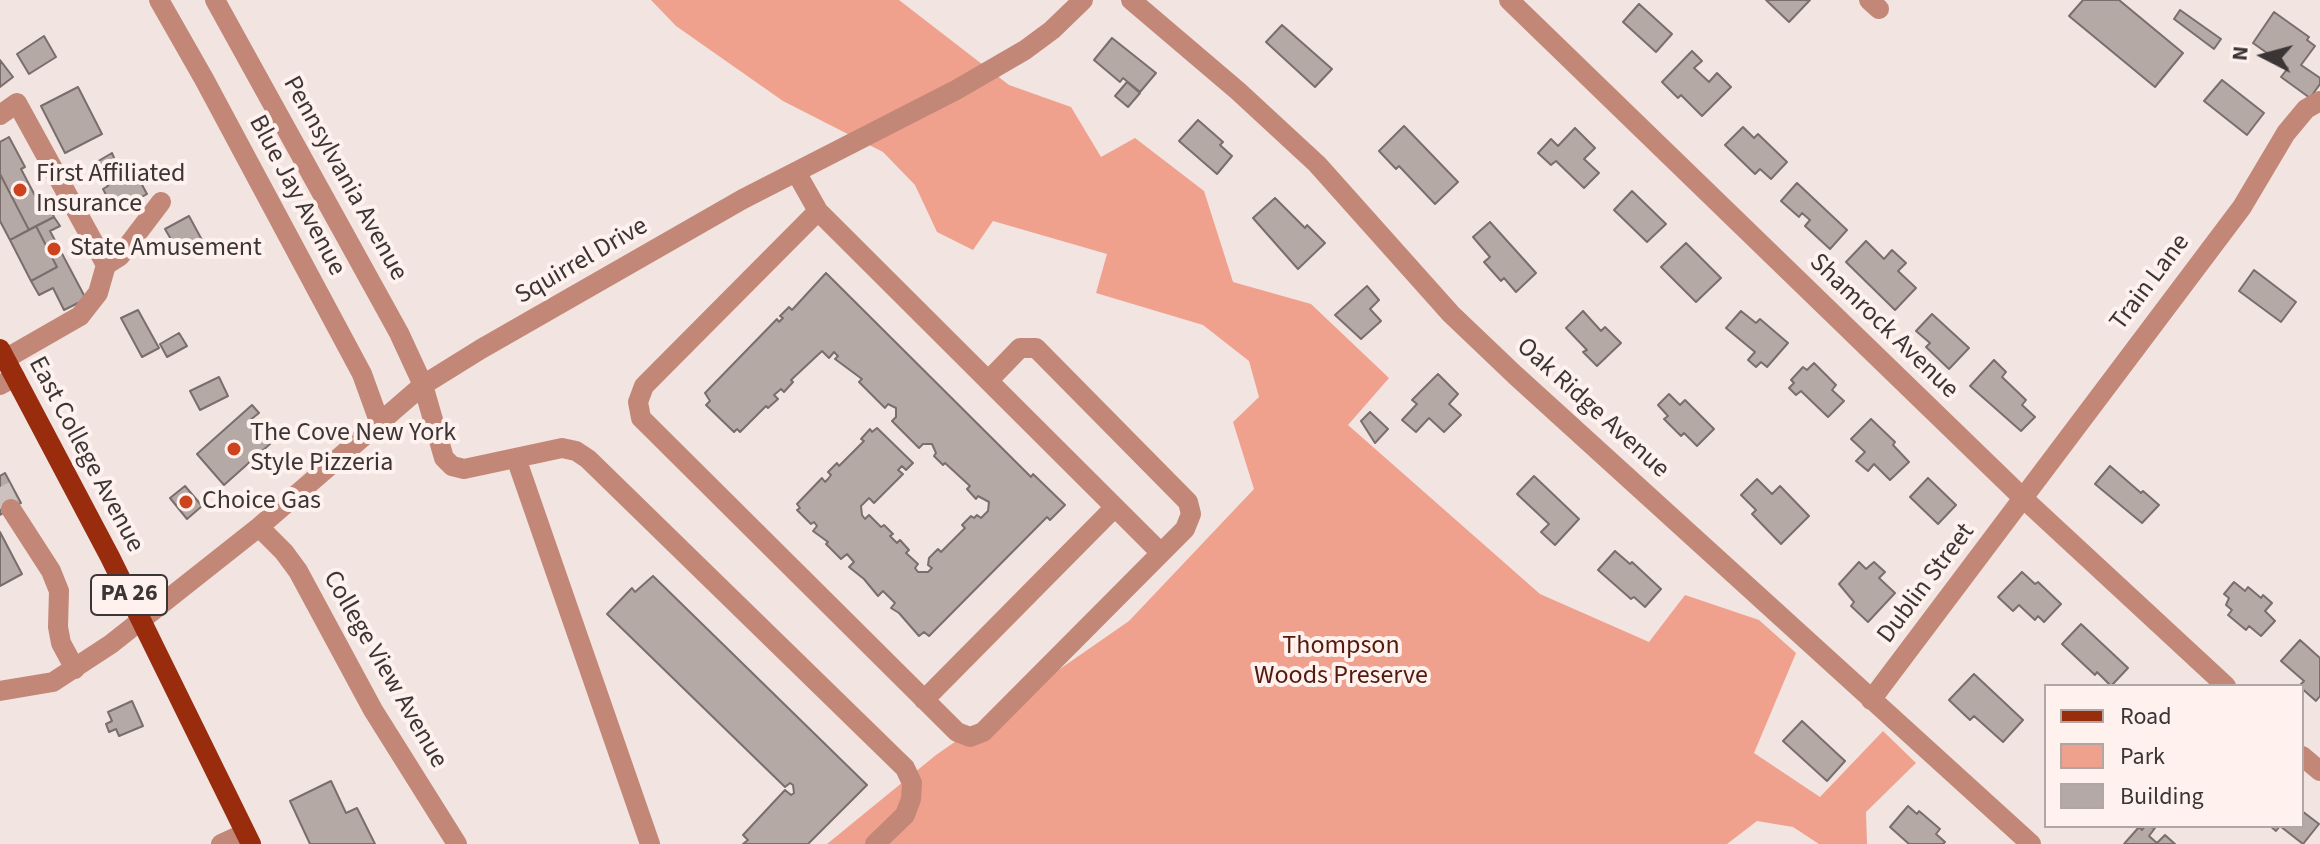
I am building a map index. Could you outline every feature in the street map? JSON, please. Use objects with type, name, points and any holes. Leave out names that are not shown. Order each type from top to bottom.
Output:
[{"type":"main road","name":"East College Avenue","points":[[5,368],[141,619],[248,839]]},
{"type":"street","name":"Blue Jay Avenue","points":[[159,0],[362,374],[379,421]]},
{"type":"street","name":"Pennsylvania Avenue","points":[[215,0],[399,333],[423,385],[444,458],[452,466],[464,469],[516,458]]},
{"type":"street","name":"Squirrel Drive","points":[[0,691],[53,682],[111,644],[259,527],[423,385],[743,199],[956,90],[1025,50],[1052,30],[1083,0]]},
{"type":"street","name":"Oak Ridge Avenue","points":[[1131,0],[1238,91],[1317,164],[1451,314],[2031,844]]},
{"type":"street","name":"Shamrock Avenue","points":[[1509,0],[2024,499],[2224,684]]},
{"type":"street","name":"Train Lane","points":[[2024,499],[2126,358],[2242,207],[2286,133],[2306,109],[2320,101]]},
{"type":"street","points":[[0,115],[17,103],[106,265]]},
{"type":"street","points":[[796,172],[818,211],[1161,553]]},
{"type":"street","points":[[5,368],[80,316],[98,293],[106,265],[120,256],[161,202]]},
{"type":"street","points":[[818,211],[644,386],[638,402],[641,418],[957,732],[970,737],[983,732],[1185,529],[1191,514],[1188,502],[1036,348],[1020,348],[989,380]]},
{"type":"street","points":[[650,844],[516,458],[562,448],[576,451],[588,459],[905,768],[912,783],[911,799],[905,815],[875,844]]},
{"type":"street","name":"Dublin Street","points":[[1871,700],[2024,499]]},
{"type":"street","points":[[924,700],[1115,507]]},
{"type":"street","points":[[11,509],[51,571],[59,591],[61,643],[75,669]]},
{"type":"street","name":"College View Avenue","points":[[259,527],[298,571],[373,710],[457,844]]},
{"type":"street","points":[[2304,758],[2320,771]]},
{"type":"street","points":[[221,844],[248,839]]},
{"type":"green space","name":"Thompson Woods Preserve","points":[[651,0],[899,0],[1009,85],[1071,107],[1101,157],[1135,138],[1204,191],[1233,282],[1311,304],[1389,378],[1348,425],[1540,594],[1649,642],[1685,595],[1759,620],[1796,653],[1754,753],[1820,797],[1883,731],[1916,763],[1866,812],[1867,844],[1819,844],[1793,827],[1757,821],[1727,844],[827,844],[936,755],[1129,621],[1254,489],[1233,422],[1259,397],[1249,361],[1203,325],[1096,293],[1107,254],[993,221],[973,250],[937,232],[915,185],[883,152],[783,101],[676,26]]},
{"type":"building","points":[[1766,0],[1810,0],[1789,22]]},
{"type":"building","points":[[2083,0],[2119,0],[2183,53],[2155,87],[2069,16]]},
{"type":"building","points":[[1639,4],[1672,34],[1656,52],[1623,22]]},
{"type":"building","points":[[2180,10],[2221,39],[2214,49],[2174,19]]},
{"type":"building","points":[[2274,12],[2309,37],[2307,40],[2315,46],[2301,65],[2320,78],[2320,84],[2310,98],[2281,77],[2288,68],[2253,43]]},
{"type":"building","points":[[1282,25],[1332,69],[1315,87],[1266,42]]},
{"type":"building","points":[[44,36],[56,57],[29,74],[17,54]]},
{"type":"building","points":[[1112,38],[1156,73],[1140,92],[1123,78],[1120,82],[1094,60]]},
{"type":"building","points":[[1692,51],[1702,61],[1694,68],[1709,82],[1717,73],[1731,87],[1702,116],[1681,95],[1678,98],[1662,82]]},
{"type":"building","points":[[0,60],[13,77],[0,87]]},
{"type":"building","points":[[2222,80],[2264,113],[2247,135],[2204,101]]},
{"type":"building","points":[[1127,82],[1140,93],[1128,107],[1115,96]]},
{"type":"building","points":[[78,87],[102,134],[65,153],[41,106]]},
{"type":"building","points":[[1198,120],[1223,142],[1220,145],[1232,156],[1217,174],[1179,141]]},
{"type":"building","points":[[1404,126],[1458,182],[1435,204],[1399,166],[1396,169],[1379,151]]},
{"type":"building","points":[[1743,127],[1754,138],[1758,134],[1787,162],[1771,179],[1760,169],[1755,174],[1725,145]]},
{"type":"building","points":[[1575,128],[1595,148],[1584,159],[1599,173],[1584,188],[1556,161],[1551,165],[1538,153],[1551,139],[1558,146]]},
{"type":"building","name":"First Affiliated Insurance","points":[[9,137],[25,167],[21,169],[42,209],[49,205],[54,217],[29,230],[0,174],[0,142]]},
{"type":"building","points":[[112,153],[122,177],[134,170],[147,194],[115,212],[103,189],[108,186],[95,163]]},
{"type":"building","points":[[0,174],[29,230],[10,240],[0,221]]},
{"type":"building","points":[[1797,183],[1847,230],[1830,249],[1805,226],[1810,220],[1802,213],[1799,217],[1781,201]]},
{"type":"building","points":[[1632,191],[1666,224],[1647,242],[1614,210]]},
{"type":"building","points":[[1275,198],[1325,243],[1298,269],[1253,218]]},
{"type":"building","points":[[189,216],[202,240],[179,253],[165,229]]},
{"type":"building","name":"State Amusement","points":[[54,217],[60,226],[50,231],[86,299],[64,310],[53,288],[39,295],[31,281],[57,267],[36,226]]},
{"type":"building","points":[[1490,222],[1536,273],[1516,292],[1484,262],[1490,257],[1473,237]]},
{"type":"building","points":[[36,226],[57,267],[31,281],[10,240]]},
{"type":"building","points":[[1866,241],[1884,259],[1892,250],[1906,263],[1898,271],[1916,288],[1895,310],[1846,262]]},
{"type":"building","points":[[1686,243],[1721,278],[1696,302],[1661,267]]},
{"type":"building","points":[[2254,270],[2296,302],[2281,322],[2239,291]]},
{"type":"building","points":[[826,273],[1031,477],[1033,474],[1065,505],[1050,520],[1047,517],[929,636],[924,632],[919,636],[891,608],[895,603],[883,591],[878,596],[849,567],[854,562],[847,554],[841,559],[826,544],[828,542],[813,531],[817,526],[797,510],[800,508],[797,504],[822,478],[825,482],[828,479],[831,475],[828,472],[837,463],[839,466],[864,441],[861,439],[870,429],[872,432],[877,428],[913,463],[906,470],[902,466],[898,470],[903,474],[874,503],[869,498],[861,506],[862,515],[865,519],[869,515],[881,527],[884,525],[897,543],[900,540],[909,550],[906,553],[918,564],[915,568],[918,572],[928,572],[932,568],[928,565],[929,558],[938,549],[941,552],[965,528],[962,525],[971,516],[981,518],[988,511],[989,502],[978,496],[976,499],[967,489],[970,486],[934,456],[936,453],[932,444],[923,444],[919,448],[892,421],[896,417],[896,408],[888,404],[885,408],[859,382],[862,379],[835,359],[838,356],[834,352],[829,358],[822,351],[791,380],[793,382],[784,392],[781,389],[774,395],[778,399],[768,408],[766,406],[740,432],[737,429],[734,432],[706,405],[710,401],[705,393]]},
{"type":"building","points":[[1367,286],[1379,300],[1370,309],[1381,321],[1361,339],[1335,315]]},
{"type":"building","points":[[138,310],[159,348],[142,357],[121,318]]},
{"type":"building","points":[[1583,311],[1601,331],[1605,327],[1621,343],[1597,366],[1566,328]]},
{"type":"building","points":[[1741,311],[1756,323],[1760,319],[1788,343],[1767,367],[1761,362],[1756,367],[1748,360],[1755,352],[1726,328]]},
{"type":"building","points":[[1932,314],[1969,348],[1949,369],[1926,347],[1930,343],[1916,331]]},
{"type":"building","points":[[179,333],[187,346],[167,357],[160,344]]},
{"type":"building","points":[[1994,360],[2006,372],[2002,377],[2026,400],[2022,405],[2035,417],[2021,431],[1970,386]]},
{"type":"building","points":[[1814,363],[1836,385],[1832,390],[1844,401],[1828,417],[1801,391],[1796,395],[1789,388],[1794,383],[1791,380],[1803,367],[1807,370]]},
{"type":"building","points":[[1438,374],[1458,394],[1449,404],[1461,415],[1444,432],[1429,418],[1416,432],[1402,420],[1417,404],[1412,400]]},
{"type":"building","points":[[219,377],[228,396],[200,410],[190,391]]},
{"type":"building","points":[[1669,394],[1680,405],[1685,400],[1714,429],[1697,446],[1664,419],[1668,416],[1658,405]]},
{"type":"building","name":"The Cove New York Style Pizzeria","points":[[252,405],[259,413],[249,421],[270,444],[224,485],[197,454]]},
{"type":"building","points":[[1370,412],[1388,429],[1375,443],[1361,421]]},
{"type":"building","points":[[1871,419],[1895,442],[1893,445],[1909,462],[1890,480],[1874,464],[1868,471],[1856,461],[1865,452],[1851,439]]},
{"type":"building","points":[[2110,466],[2159,505],[2142,523],[2095,484]]},
{"type":"building","points":[[5,473],[21,503],[0,515],[0,476]]},
{"type":"building","points":[[1534,476],[1579,519],[1555,545],[1541,532],[1549,524],[1517,494]]},
{"type":"building","points":[[1928,478],[1956,505],[1938,524],[1910,497]]},
{"type":"building","points":[[1757,479],[1772,494],[1780,486],[1809,516],[1781,544],[1752,514],[1756,510],[1741,495]]},
{"type":"building","name":"Choice Gas","points":[[185,486],[202,506],[187,519],[170,498]]},
{"type":"building","points":[[0,532],[22,574],[0,586]]},
{"type":"building","points":[[1615,551],[1661,589],[1645,607],[1598,570]]},
{"type":"building","points":[[1859,562],[1866,569],[1874,562],[1885,572],[1879,578],[1895,593],[1868,622],[1851,606],[1854,602],[1839,584]]},
{"type":"building","points":[[2022,572],[2035,584],[2038,582],[2061,604],[2044,622],[2038,616],[2035,620],[2019,605],[2013,611],[1998,597]]},
{"type":"building","points":[[653,576],[867,785],[808,844],[743,844],[748,840],[743,835],[785,790],[791,795],[794,793],[793,785],[790,783],[785,787],[607,614],[632,588],[635,592]]},
{"type":"building","points":[[2234,582],[2245,591],[2248,587],[2261,598],[2263,595],[2272,603],[2265,611],[2275,621],[2261,636],[2249,626],[2246,630],[2228,615],[2232,610],[2226,605],[2229,598],[2224,594]]},
{"type":"building","points":[[2081,624],[2128,668],[2113,684],[2109,684],[2062,644]]},
{"type":"building","points":[[2300,640],[2320,658],[2320,696],[2316,701],[2304,690],[2304,684],[2301,684],[2304,681],[2281,661]]},
{"type":"building","points":[[1974,674],[2023,720],[2003,742],[1974,716],[1970,720],[1949,700]]},
{"type":"building","points":[[132,701],[143,726],[119,736],[116,729],[109,732],[106,724],[112,721],[108,712]]},
{"type":"building","points":[[1802,721],[1845,761],[1827,781],[1783,741]]},
{"type":"building","points":[[331,781],[346,813],[357,808],[375,844],[310,844],[290,801]]},
{"type":"building","points":[[1908,806],[1940,829],[1936,834],[1945,842],[1943,844],[1909,844],[1890,827]]},
{"type":"building","points":[[2304,813],[2319,824],[2303,844],[2283,828],[2304,828]]},
{"type":"building","points":[[2138,828],[2155,828],[2149,836],[2157,843],[2165,835],[2175,844],[2124,844]]},
{"type":"tunnel","points":[[0,487],[11,509]]},
{"type":"place","name":"First Affiliated Insurance","points":[[20,190]]},
{"type":"place","name":"State Amusement","points":[[54,249]]},
{"type":"place","name":"The Cove New York Style Pizzeria","points":[[234,449]]},
{"type":"place","name":"Choice Gas","points":[[186,502]]}]
